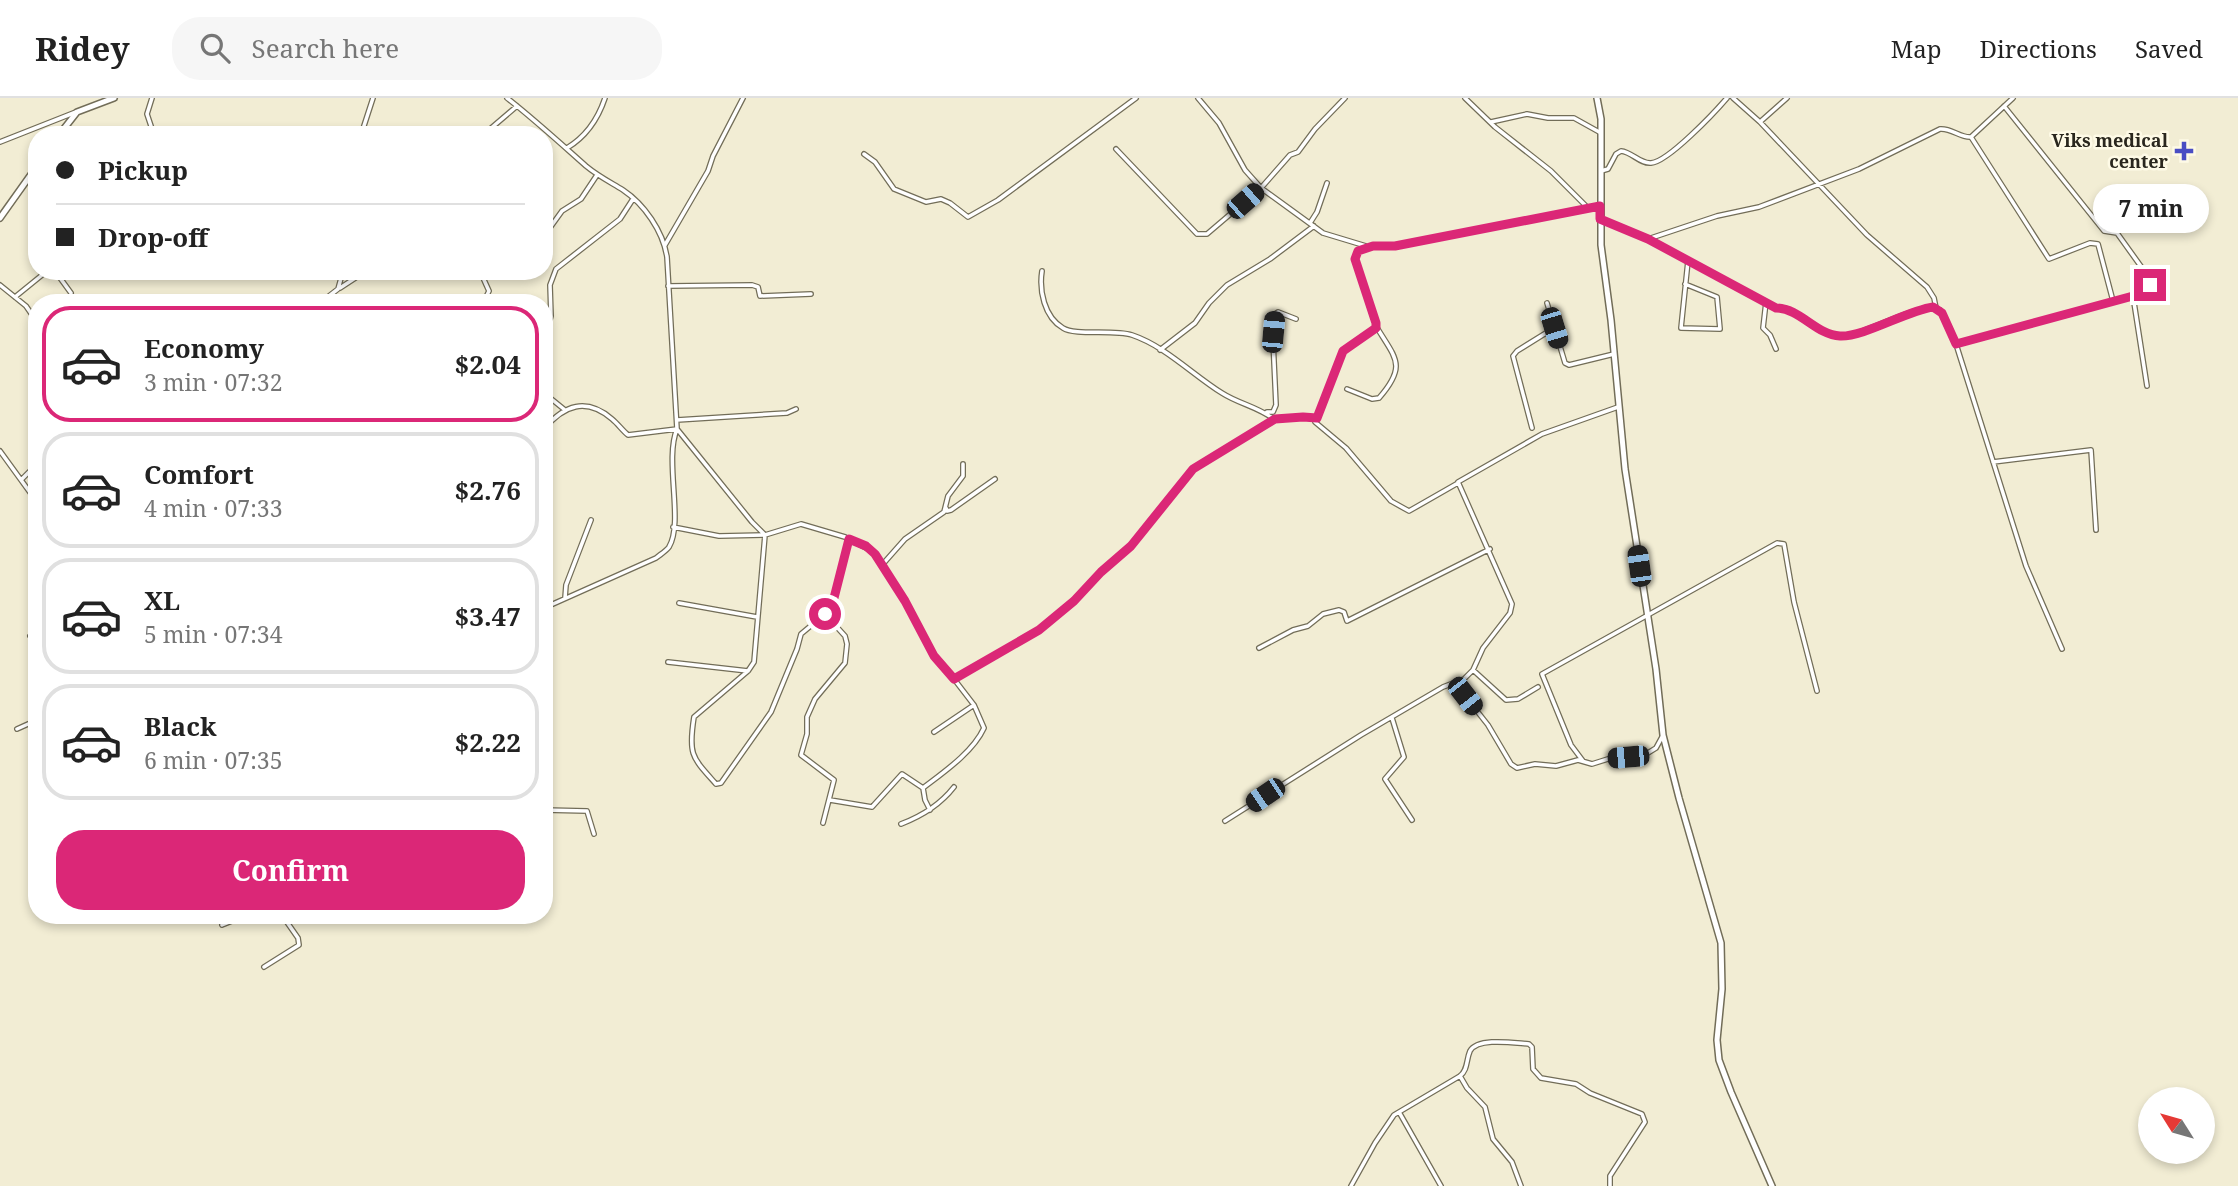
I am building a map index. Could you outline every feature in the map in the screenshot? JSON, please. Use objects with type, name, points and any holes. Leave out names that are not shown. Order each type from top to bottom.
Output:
[{"type":"street","points":[[41,126],[114,98]]},
{"type":"street","points":[[151,126],[147,114],[152,98]]},
{"type":"street","points":[[364,126],[373,98]]},
{"type":"street","points":[[507,98],[541,126]]},
{"type":"street","points":[[567,148],[577,142],[593,125],[605,98]]},
{"type":"street","points":[[665,245],[708,171],[724,132],[743,98]]},
{"type":"street","points":[[864,154],[875,162],[894,189],[926,202],[941,199],[968,217],[998,200],[1136,98]]},
{"type":"street","points":[[1198,98],[1219,123],[1245,170],[1261,188],[1333,237],[1369,247],[1395,246],[1600,206]]},
{"type":"street","points":[[1116,149],[1199,235],[1209,232],[1261,188],[1290,155],[1298,152],[1315,129],[1345,98]]},
{"type":"street","points":[[1465,98],[1551,171],[1588,208]]},
{"type":"street","points":[[1597,98],[1601,133],[1601,246],[1625,469],[1656,669],[1663,735],[1721,943],[1717,1040],[1719,1060],[1772,1186]]},
{"type":"street","points":[[1601,171],[1608,169],[1615,154],[1621,151],[1647,163],[1659,161],[1679,146],[1727,98]]},
{"type":"street","points":[[1733,98],[1760,122],[1867,235],[1927,287],[1934,298],[1936,308],[1942,313],[1956,344],[2026,566],[2062,649]]},
{"type":"street","points":[[1760,122],[1787,98]]},
{"type":"street","points":[[1648,239],[1727,213],[1759,207],[1859,169],[1940,129],[1971,137],[2013,98]]},
{"type":"street","points":[[494,126],[517,106]]},
{"type":"street","points":[[1956,344],[2133,296],[2150,285],[2150,279],[2116,233],[2104,231],[2004,106]]},
{"type":"street","points":[[66,126],[77,112]]},
{"type":"street","points":[[1491,122],[1527,114],[1548,118],[1574,118],[1601,133]]},
{"type":"street","points":[[0,142],[28,131]]},
{"type":"street","points":[[553,136],[597,175],[633,198],[642,207],[665,245],[677,421],[673,443],[673,527],[668,548],[656,558],[553,604]]},
{"type":"street","points":[[1971,137],[2049,259],[2090,243],[2098,244],[2113,301]]},
{"type":"street","points":[[553,224],[562,211],[581,200],[597,175]]},
{"type":"street","points":[[0,218],[28,179]]},
{"type":"street","points":[[1160,350],[1195,323],[1209,303],[1227,285],[1270,259],[1312,225],[1327,183]]},
{"type":"street","points":[[553,277],[556,269],[620,219],[633,198]]},
{"type":"street","points":[[1600,219],[1648,239],[1776,308],[1785,308],[1829,333],[1840,336],[1920,310],[1936,308]]},
{"type":"street","points":[[1347,389],[1379,398],[1398,366],[1376,326],[1355,259],[1358,251],[1373,246]]},
{"type":"street","points":[[1685,284],[1718,297],[1720,329],[1681,328],[1685,284],[1688,261]]},
{"type":"street","points":[[1042,271],[1040,283],[1044,303],[1052,318],[1063,328],[1072,331],[1123,332],[1135,336],[1226,396],[1265,411],[1273,412],[1276,405],[1273,340],[1275,314],[1278,312],[1296,319]]},
{"type":"street","points":[[15,297],[36,280]]},
{"type":"street","points":[[62,280],[71,293]]},
{"type":"street","points":[[338,289],[340,280]]},
{"type":"street","points":[[332,294],[352,280]]},
{"type":"street","points":[[0,285],[28,309]]},
{"type":"street","points":[[668,286],[752,285],[758,287],[760,296],[811,294]]},
{"type":"street","points":[[2133,296],[2147,386]]},
{"type":"street","points":[[1766,302],[1763,328],[1770,335],[1776,349]]},
{"type":"street","points":[[1547,303],[1563,360],[1569,365],[1614,354]]},
{"type":"street","points":[[1315,419],[1322,408],[1343,351],[1376,326]]},
{"type":"street","points":[[1532,428],[1513,356],[1554,328]]},
{"type":"street","points":[[553,400],[565,410]]},
{"type":"street","points":[[553,419],[570,407],[582,406],[594,408],[628,435],[677,429]]},
{"type":"street","points":[[1315,419],[1315,422],[1346,448],[1391,501],[1409,511],[1542,434],[1620,406]]},
{"type":"street","points":[[677,421],[787,413],[796,409]]},
{"type":"street","points":[[1265,411],[1275,419]]},
{"type":"street","points":[[954,679],[1054,618],[1131,546],[1193,469],[1275,419],[1315,419]]},
{"type":"street","points":[[677,429],[752,522],[765,534]]},
{"type":"street","points":[[1993,462],[2091,450],[2096,530]]},
{"type":"street","points":[[0,451],[28,490]]},
{"type":"street","points":[[882,565],[905,539],[929,525],[944,512],[948,496],[963,476],[963,464]]},
{"type":"street","points":[[21,480],[28,473]]},
{"type":"street","points":[[946,508],[947,511],[951,510],[995,479]]},
{"type":"street","points":[[1225,821],[1435,692],[1460,681],[1473,670],[1483,648],[1512,609],[1490,549],[1458,482]]},
{"type":"street","points":[[565,598],[566,585],[591,520]]},
{"type":"street","points":[[673,527],[719,536],[765,534],[801,524],[849,539],[872,551],[905,601],[934,656],[974,705],[984,727],[981,735],[944,772],[923,788]]},
{"type":"street","points":[[765,534],[754,662],[748,671],[694,717],[691,734],[694,759],[716,784],[720,783],[771,712],[801,634],[825,614],[834,598],[849,539]]},
{"type":"street","points":[[1583,761],[1571,745],[1542,674],[1780,542],[1784,544],[1794,602],[1817,691]]},
{"type":"street","points":[[1259,648],[1293,630],[1308,626],[1323,614],[1339,610],[1344,612],[1347,621],[1490,549]]},
{"type":"street","points":[[679,603],[757,617]]},
{"type":"street","points":[[823,823],[834,780],[801,755],[807,734],[807,717],[815,699],[845,663],[845,636],[825,614]]},
{"type":"street","points":[[668,662],[748,671]]},
{"type":"street","points":[[1473,670],[1506,700],[1518,699],[1538,687]]},
{"type":"street","points":[[1460,681],[1462,692],[1488,725],[1514,767],[1535,764],[1556,766],[1573,761],[1592,764],[1611,758],[1643,756],[1656,748],[1663,735]]},
{"type":"street","points":[[934,732],[974,705]]},
{"type":"street","points":[[1392,718],[1404,757],[1385,779],[1412,820]]},
{"type":"street","points":[[17,729],[28,724]]},
{"type":"street","points":[[830,800],[872,807],[902,774],[923,788],[930,810]]},
{"type":"street","points":[[901,824],[930,810],[945,799],[954,787]]},
{"type":"street","points":[[553,810],[587,811],[594,834]]},
{"type":"street","points":[[264,967],[299,945],[298,938],[288,924]]},
{"type":"street","points":[[1351,1186],[1375,1143],[1399,1111],[1465,1072],[1471,1050],[1480,1043],[1529,1044],[1532,1047],[1534,1069],[1541,1078],[1576,1084],[1590,1093],[1642,1114],[1645,1122],[1610,1176],[1610,1186]]},
{"type":"street","points":[[1460,1076],[1485,1107],[1493,1139],[1512,1163],[1521,1186]]},
{"type":"street","points":[[1399,1111],[1441,1186]]},
{"type":"place","name":"Viks medical center","points":[[2184,151]]},
{"type":"route","points":[[825,614],[834,598],[849,539],[866,546],[875,554],[905,601],[934,656],[954,679],[1039,630],[1074,601],[1107,566],[1131,546],[1193,469],[1275,419],[1317,418],[1343,351],[1376,328],[1355,259],[1358,251],[1373,246],[1395,246],[1600,206],[1600,219],[1648,239],[1776,308],[1790,310],[1829,333],[1846,335],[1933,307],[1942,313],[1956,344],[2133,296],[2150,285]]}]
